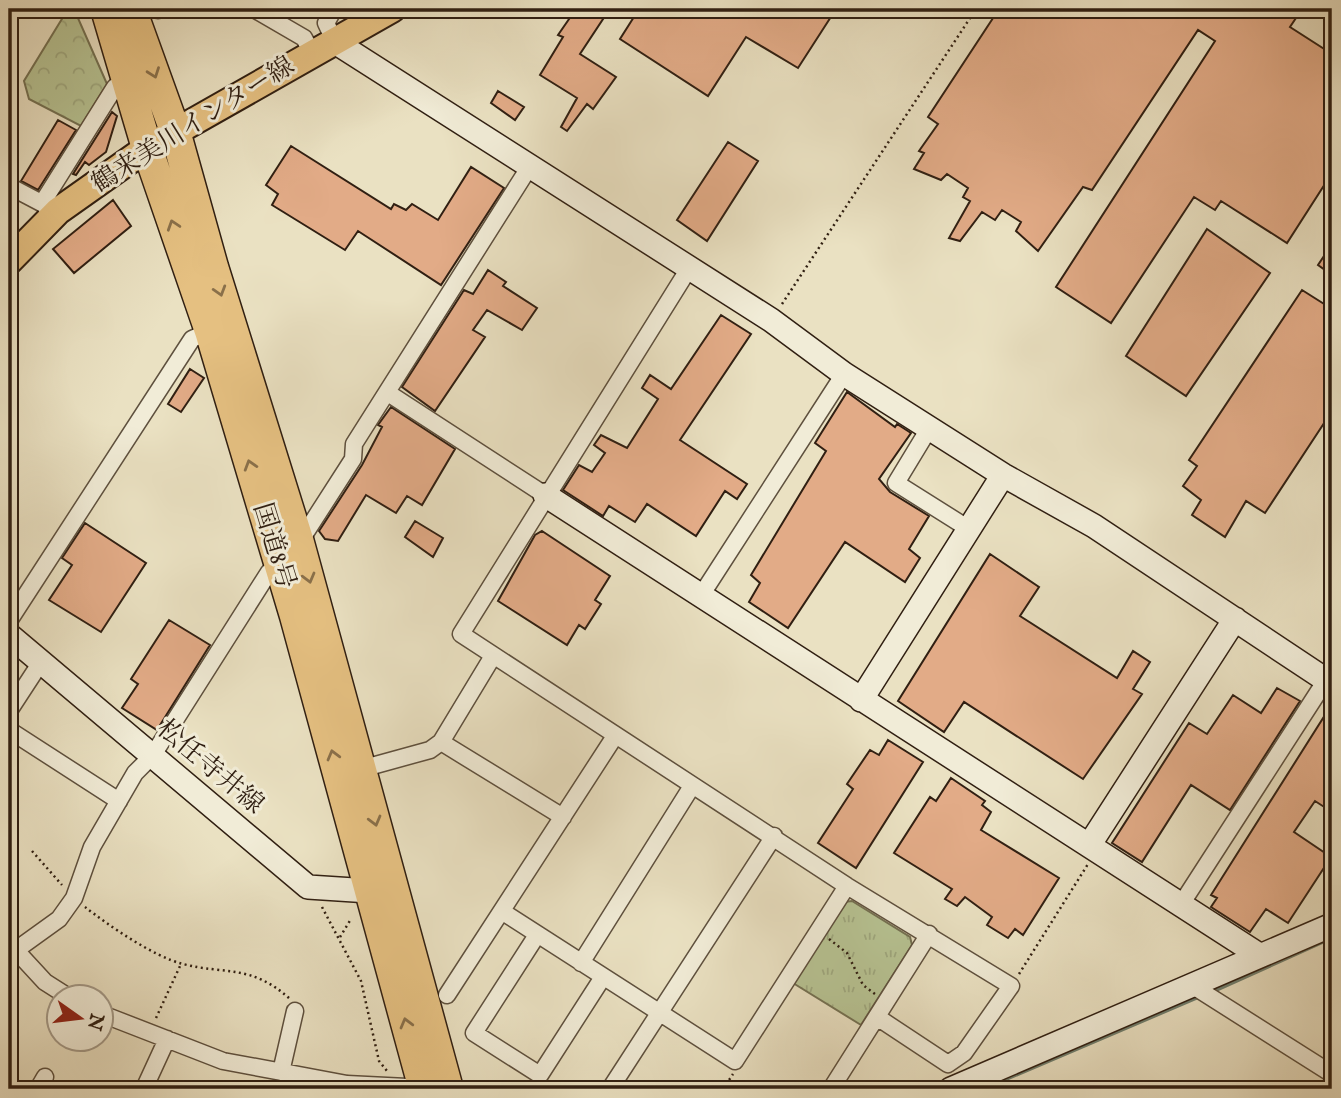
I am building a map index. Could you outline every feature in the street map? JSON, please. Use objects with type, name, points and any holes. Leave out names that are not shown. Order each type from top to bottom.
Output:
[{"type":"highway","name":"国道8号","points":[[106,9],[147,148],[211,331],[295,616],[382,892]]},
{"type":"highway","name":"国道8号","points":[[131,9],[175,131],[213,267],[302,530],[361,769],[382,892],[424,1087]]},
{"type":"main road","name":"鶴来美川インター線","points":[[9,261],[47,213],[175,131],[392,9]]},
{"type":"street","points":[[254,9],[530,166],[688,271],[771,320],[844,374],[930,426],[1003,475],[1094,526],[1329,682],[1182,904]]},
{"type":"street","points":[[323,47],[326,23],[334,9]]},
{"type":"street","points":[[47,213],[46,197],[115,87]]},
{"type":"street","points":[[302,530],[338,463],[388,393],[530,166]]},
{"type":"street","points":[[9,186],[47,213]]},
{"type":"street","points":[[688,271],[545,495],[461,634],[847,886],[1011,986],[964,1053],[948,1064],[877,1017]]},
{"type":"street","points":[[9,621],[192,339],[211,331]]},
{"type":"street","points":[[702,594],[844,374]]},
{"type":"street","points":[[388,393],[1259,955]]},
{"type":"street","points":[[930,426],[896,483],[969,529]]},
{"type":"street","points":[[302,530],[353,459],[354,444]]},
{"type":"street","points":[[861,700],[1003,475]]},
{"type":"street","points":[[46,983],[10,949],[59,919],[74,898],[92,847],[135,774],[153,755],[269,572]]},
{"type":"street","points":[[1094,847],[1236,619]]},
{"type":"street","name":"松任寺井線","points":[[9,635],[308,887]]},
{"type":"street","points":[[361,769],[430,750],[441,742],[493,656]]},
{"type":"street","points":[[9,711],[41,662]]},
{"type":"street","points":[[9,730],[119,801]]},
{"type":"street","points":[[447,995],[615,736]]},
{"type":"street","points":[[441,742],[563,817]]},
{"type":"street","points":[[581,963],[692,786]]},
{"type":"street","points":[[610,1089],[774,836]]},
{"type":"street","points":[[503,912],[735,1061],[847,886]]},
{"type":"street","points":[[308,887],[382,892]]},
{"type":"street","points":[[951,1089],[1194,988],[1259,955],[1332,925]]},
{"type":"street","points":[[831,1089],[929,934]]},
{"type":"street","points":[[537,935],[474,1033],[540,1075],[603,977]]},
{"type":"street","points":[[1194,988],[1332,1074]]},
{"type":"street","points":[[281,1072],[295,1011]]},
{"type":"street","points":[[116,1020],[223,1061],[347,1084],[424,1087]]},
{"type":"street","points":[[144,1089],[167,1039]]},
{"type":"path","points":[[771,320],[976,9]]},
{"type":"path","points":[[1011,986],[1094,847]]},
{"type":"path","points":[[32,851],[74,898],[128,937],[181,964],[238,970],[281,990],[293,1001],[295,1011]]},
{"type":"path","points":[[308,887],[340,938],[361,982],[379,1061],[424,1087]]},
{"type":"path","points":[[340,938],[351,919]]},
{"type":"path","points":[[818,931],[847,953],[863,985],[887,1000]]},
{"type":"path","points":[[149,1033],[181,964]]},
{"type":"green space","points":[[68,9],[74,9],[107,84],[81,126],[29,99],[24,81]]},
{"type":"green space","points":[[852,901],[910,937],[912,945],[861,1025],[793,983],[844,902]]},
{"type":"building","points":[[576,9],[593,9],[605,16],[580,54],[616,77],[593,109],[587,104],[567,131],[561,127],[577,98],[540,75],[563,37],[558,35]]},
{"type":"building","points":[[639,9],[836,9],[798,68],[746,37],[708,96],[620,39]]},
{"type":"building","points":[[999,9],[1302,9],[1290,27],[1332,54],[1332,173],[1287,243],[1221,201],[1215,210],[1194,197],[1111,323],[1056,287],[1215,41],[1198,30],[1092,190],[1083,187],[1038,251],[1016,231],[1021,222],[1002,210],[995,220],[982,212],[960,241],[949,238],[970,201],[963,197],[968,188],[947,174],[941,180],[914,169],[924,153],[919,151],[938,124],[928,117]]},
{"type":"building","points":[[498,91],[524,107],[515,120],[491,103]]},
{"type":"building","points":[[112,112],[117,116],[106,152],[89,165],[85,162],[76,175],[73,174]]},
{"type":"building","points":[[58,120],[76,130],[38,190],[21,181]]},
{"type":"building","points":[[728,142],[758,161],[707,241],[677,220]]},
{"type":"building","points":[[291,146],[391,209],[394,204],[406,210],[412,204],[438,220],[471,167],[504,188],[441,285],[358,231],[345,250],[272,205],[278,194],[266,185]]},
{"type":"building","points":[[113,200],[131,226],[74,273],[53,249]]},
{"type":"building","points":[[1207,229],[1270,273],[1186,396],[1126,356]]},
{"type":"building","points":[[1332,244],[1332,275],[1318,265]]},
{"type":"building","points":[[488,270],[506,282],[503,286],[537,308],[522,330],[487,310],[473,330],[485,337],[435,411],[402,387],[464,290],[473,294]]},
{"type":"building","points":[[1302,290],[1332,309],[1332,411],[1265,513],[1246,501],[1225,537],[1192,515],[1201,500],[1183,486],[1197,466],[1189,460]]},
{"type":"building","points":[[721,315],[751,334],[680,440],[747,484],[737,499],[725,491],[696,536],[647,504],[635,522],[609,506],[603,516],[563,490],[579,465],[592,472],[605,453],[594,445],[601,435],[627,448],[658,399],[642,388],[650,375],[671,389]]},
{"type":"building","points":[[190,369],[204,378],[181,412],[168,404]]},
{"type":"building","points":[[847,392],[895,427],[897,424],[911,433],[879,479],[890,492],[929,516],[909,549],[920,558],[905,582],[845,542],[788,628],[749,602],[760,583],[751,575],[826,451],[815,443]]},
{"type":"building","points":[[391,407],[455,449],[422,505],[407,496],[396,513],[366,495],[338,541],[325,539],[319,531],[362,465],[382,427],[378,425]]},
{"type":"building","points":[[415,521],[443,538],[433,557],[405,537]]},
{"type":"building","points":[[85,523],[146,563],[101,632],[49,600],[72,565],[62,558]]},
{"type":"building","points":[[542,531],[610,576],[595,600],[601,604],[585,629],[579,625],[567,645],[498,601],[535,535]]},
{"type":"building","points":[[990,554],[1039,587],[1020,616],[1117,678],[1133,651],[1150,662],[1133,689],[1142,694],[1083,779],[964,702],[944,732],[898,701]]},
{"type":"building","points":[[169,620],[210,645],[157,730],[122,708],[138,684],[131,679]]},
{"type":"building","points":[[1277,688],[1300,701],[1230,810],[1191,785],[1142,862],[1112,843],[1189,723],[1207,734],[1233,695],[1261,713]]},
{"type":"building","points":[[1332,704],[1332,812],[1315,801],[1294,832],[1331,857],[1288,923],[1266,909],[1250,932],[1211,907],[1217,898],[1211,895]]},
{"type":"building","points":[[888,740],[923,762],[856,868],[818,843],[853,789],[847,784],[870,750],[879,755]]},
{"type":"building","points":[[951,778],[985,801],[982,805],[991,812],[981,830],[1059,878],[1023,935],[1015,929],[1008,938],[987,925],[992,917],[965,897],[957,906],[945,899],[952,889],[894,853],[930,797],[936,801]]},
{"type":"waterway","points":[[1211,992],[1324,941]]},
{"type":"waterway","points":[[982,1089],[1200,996]]}]
